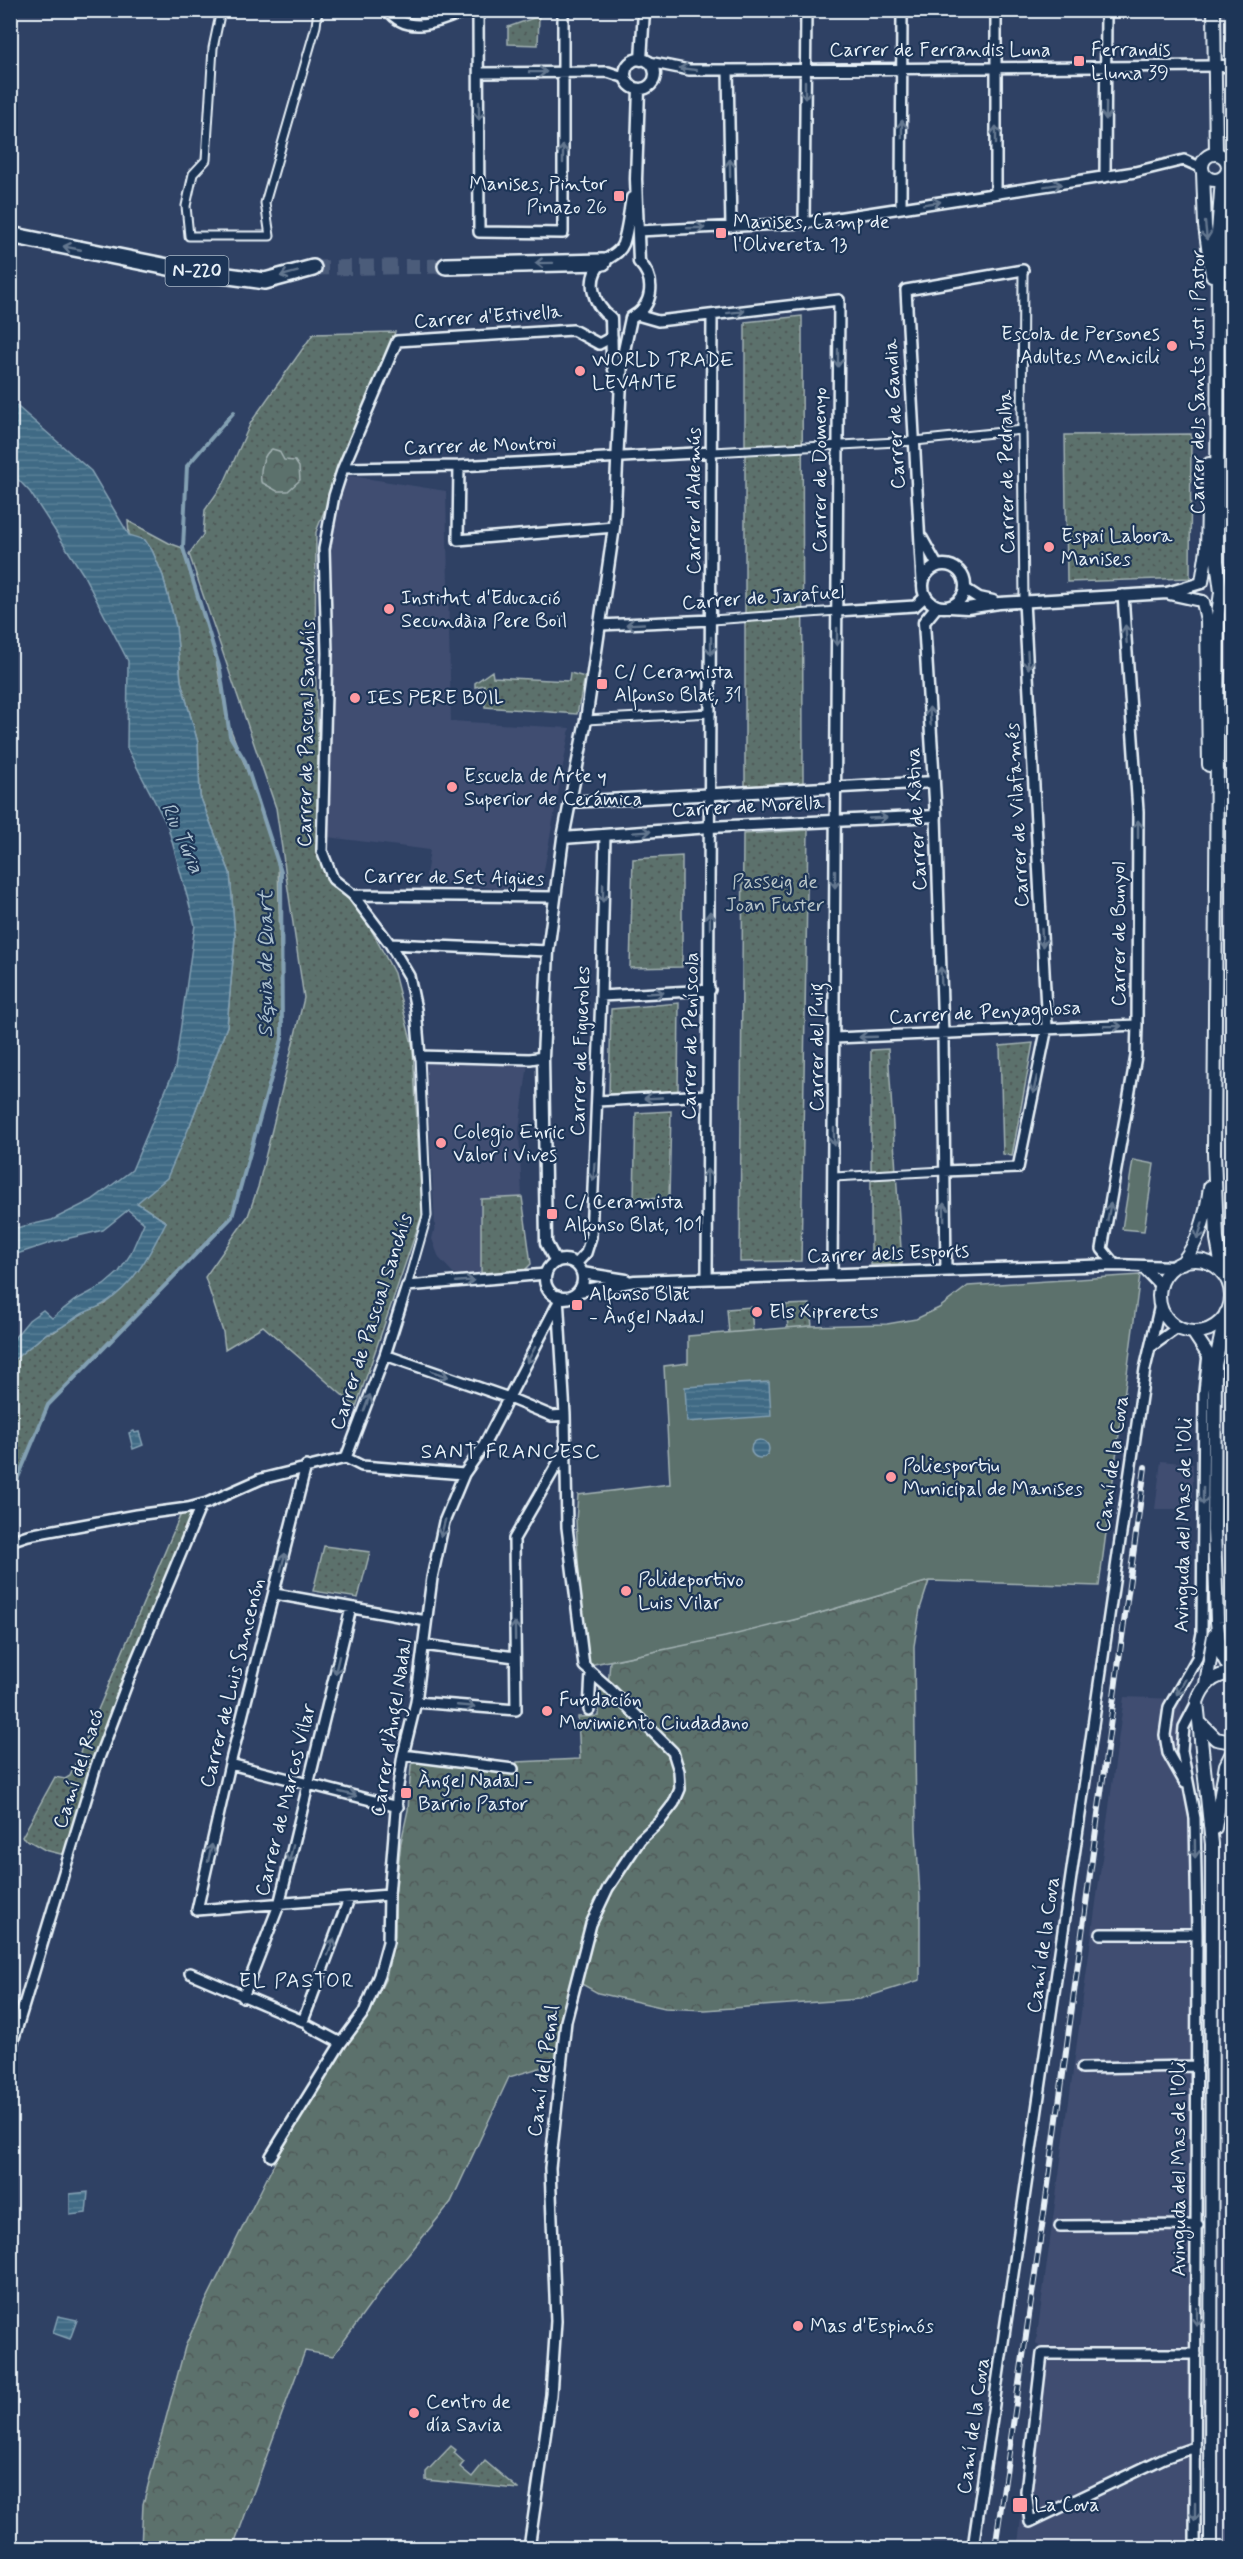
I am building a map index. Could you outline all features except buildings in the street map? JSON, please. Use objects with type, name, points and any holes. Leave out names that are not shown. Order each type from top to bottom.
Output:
[{"type":"highway","name":"N-220","points":[[10,235],[130,260],[265,281],[313,268]]},
{"type":"highway","points":[[446,266],[608,259]]},
{"type":"main road","points":[[1214,10],[1216,153]]},
{"type":"main road","points":[[1216,153],[1230,164],[1222,178],[1211,179],[1202,170],[1204,159],[1216,153]]},
{"type":"main road","name":"Carrer dels Sants Just i Pastor","points":[[1202,170],[1212,295],[1207,550],[1202,583]]},
{"type":"main road","name":"Carrer dels Sants Just i Pastor","points":[[1215,842],[1219,592],[1217,561],[1218,233],[1222,178]]},
{"type":"main road","points":[[1202,601],[1214,603],[1219,592],[1214,581],[1202,583],[1197,594],[1202,601],[1207,620],[1208,756],[1215,842],[1214,1153],[1217,1239],[1223,1273],[1231,1289],[1230,1308],[1226,1313],[1212,1328],[1193,1332],[1177,1328],[1166,1318],[1160,1305],[1161,1286],[1164,1278],[1194,1248],[1201,1231],[1214,1153]]},
{"type":"main road","points":[[1178,1265],[1200,1260],[1223,1273]]},
{"type":"main road","points":[[1206,1684],[1222,1674],[1232,1673],[1220,1651],[1214,1530],[1212,1359],[1226,1313]]},
{"type":"main road","points":[[1193,1332],[1212,1359]]},
{"type":"main road","points":[[1217,1622],[1206,1684],[1197,1702],[1197,1713],[1207,1733],[1216,1739],[1233,1742]]},
{"type":"main road","points":[[1201,1724],[1212,1844],[1211,2548]]},
{"type":"main road","points":[[1212,1844],[1226,1765],[1233,1753]]},
{"type":"street","points":[[221,10],[213,48],[206,160],[193,174],[186,206],[189,236],[270,236],[265,203],[316,26],[318,10]]},
{"type":"street","points":[[388,10],[391,15],[407,24],[426,26],[468,10]]},
{"type":"street","points":[[478,10],[479,232],[563,233],[562,10]]},
{"type":"street","points":[[479,73],[608,72],[626,78],[630,85],[639,89],[648,87],[654,81],[655,72],[645,61],[644,10]]},
{"type":"street","points":[[804,223],[806,10]]},
{"type":"street","points":[[901,208],[902,10]]},
{"type":"street","points":[[996,10],[996,194]]},
{"type":"street","points":[[1105,177],[1106,10]]},
{"type":"street","points":[[626,78],[629,65],[645,61]]},
{"type":"street","name":"Carrer de Ferrandis Luna","points":[[645,61],[689,70],[1233,66]]},
{"type":"street","points":[[729,70],[731,227]]},
{"type":"street","points":[[556,1262],[546,1243],[543,1057],[548,951],[562,838],[586,720],[614,527],[622,360],[634,316],[645,309],[650,297],[650,281],[645,268],[639,262],[636,179],[639,89]]},
{"type":"street","points":[[638,231],[804,223],[1105,177],[1184,160],[1202,170]]},
{"type":"street","points":[[622,395],[612,360],[611,318],[601,311],[595,302],[593,288],[595,273],[622,245],[636,179]]},
{"type":"street","name":"Carrer de Gandia","points":[[922,581],[906,290],[1023,270]]},
{"type":"street","name":"Carrer de Pedralba","points":[[1023,270],[1024,601]]},
{"type":"street","name":"Carrer de Domenyo","points":[[712,315],[838,300],[836,820]]},
{"type":"street","points":[[634,316],[658,321],[712,315]]},
{"type":"street","name":"Carrer d'Ademús","points":[[710,795],[712,315]]},
{"type":"street","name":"Carrer d'Estivella","points":[[398,341],[573,330],[599,344],[612,337]]},
{"type":"street","name":"Carrer de Pascual Sanchís","points":[[346,1458],[385,1355],[428,1216],[420,1056],[416,1009],[409,976],[390,944],[353,895],[333,879],[322,851],[327,654],[324,549],[334,496],[343,468],[398,341]]},
{"type":"street","points":[[713,452],[915,441],[1022,430]]},
{"type":"street","name":"Carrer de Montroi","points":[[343,468],[459,466],[713,452]]},
{"type":"street","points":[[459,466],[458,540],[614,527]]},
{"type":"street","name":"Carrer de Gandia","points":[[920,535],[937,565]]},
{"type":"street","points":[[950,607],[960,600],[965,589],[963,575],[952,565],[937,565],[928,571],[922,581],[925,597],[937,606],[950,607],[967,608],[1024,601],[1167,593],[1202,583]]},
{"type":"street","points":[[965,589],[979,598],[999,603]]},
{"type":"street","points":[[1167,593],[1202,601]]},
{"type":"street","name":"Carrer de Bunyol","points":[[1115,1265],[1102,1249],[1136,1056],[1137,1025],[1138,811],[1123,595]]},
{"type":"street","name":"Carrer de Jarafuel","points":[[600,626],[915,606],[925,597]]},
{"type":"street","name":"Carrer de Vilafamés","points":[[944,1171],[1018,1168],[1047,1027],[1024,601]]},
{"type":"street","name":"Carrer de Xàtiva","points":[[937,606],[924,622],[936,816],[944,1035],[946,1270]]},
{"type":"street","points":[[586,720],[711,713]]},
{"type":"street","name":"Carrer de Morella","points":[[570,802],[934,782]]},
{"type":"street","name":"Carrer de Peníscola","points":[[707,1278],[710,795]]},
{"type":"street","name":"Carrer de Morella","points":[[562,838],[710,827],[936,816]]},
{"type":"street","name":"Carrer del Puig","points":[[832,1274],[836,820]]},
{"type":"street","name":"Carrer de Figueroles","points":[[579,1268],[591,1237],[601,996],[604,835]]},
{"type":"street","name":"Carrer de Set Aigües","points":[[353,895],[555,897]]},
{"type":"street","points":[[390,944],[548,951]]},
{"type":"street","points":[[601,996],[710,990]]},
{"type":"street","name":"Carrer de Penyagolosa","points":[[835,1038],[944,1035],[1047,1027],[1137,1025]]},
{"type":"street","points":[[420,1056],[530,1059],[543,1057]]},
{"type":"street","points":[[597,1101],[708,1095]]},
{"type":"street","points":[[834,1177],[944,1171]]},
{"type":"street","points":[[407,1286],[546,1274],[556,1262],[569,1261],[579,1268],[582,1285],[579,1291],[558,1300]]},
{"type":"street","name":"Carrer dels Esports","points":[[579,1291],[635,1281],[1115,1265],[1178,1265]]},
{"type":"street","points":[[1142,1266],[1161,1286]]},
{"type":"street","name":"Carrer dels Esports","points":[[579,1268],[635,1281]]},
{"type":"street","points":[[546,1274],[548,1288],[558,1300],[567,1448],[567,1527],[588,1670],[589,1710]]},
{"type":"street","name":"Carrer d'Àngel Nadal","points":[[271,2156],[341,2043],[364,2012],[379,1975],[388,1942],[389,1895],[403,1755],[416,1702],[432,1578],[444,1522],[464,1474],[483,1448],[558,1300]]},
{"type":"street","name":"Camí de la Cova","points":[[973,2548],[1145,1369],[1160,1305]]},
{"type":"street","points":[[1152,1346],[1177,1328]]},
{"type":"street","points":[[385,1355],[509,1398],[552,1416],[565,1415]]},
{"type":"street","name":"Avinguda del Mas de l'Oli","points":[[1189,1791],[1168,1753],[1165,1735],[1169,1707],[1197,1658],[1202,1633],[1204,1392],[1212,1359]]},
{"type":"street","points":[[416,1702],[516,1710],[514,1539],[567,1448]]},
{"type":"street","points":[[10,1541],[28,1535],[201,1505],[261,1479],[306,1466],[346,1458],[362,1466],[464,1474]]},
{"type":"street","name":"Carrer de Luis Sancenón","points":[[279,1905],[197,1910],[230,1764],[306,1466]]},
{"type":"street","name":"Camí del Racó","points":[[10,2051],[96,1766],[131,1673],[201,1505]]},
{"type":"street","points":[[275,1594],[426,1621]]},
{"type":"street","name":"Carrer de Marcos Vilar","points":[[243,1996],[279,1905],[351,1608]]},
{"type":"street","points":[[423,1645],[515,1657]]},
{"type":"street","name":"Camí del Penal","points":[[529,2548],[552,2384],[556,2321],[550,2169],[566,2021],[591,1924],[608,1888],[640,1840],[660,1821],[674,1803],[680,1789],[679,1771],[673,1752],[588,1670]]},
{"type":"street","name":"Avinguda del Mas de l'Oli","points":[[1195,2548],[1198,2225],[1197,1934],[1194,1818],[1183,1743],[1184,1727],[1197,1702]]},
{"type":"street","points":[[403,1755],[513,1769]]},
{"type":"street","points":[[230,1764],[398,1807]]},
{"type":"street","points":[[279,1905],[389,1895]]},
{"type":"street","points":[[306,2024],[349,1899]]},
{"type":"street","points":[[1101,1934],[1197,1934]]},
{"type":"street","points":[[190,1973],[306,2024],[341,2043]]},
{"type":"street","points":[[1082,2068],[1197,2066]]},
{"type":"street","points":[[1060,2226],[1198,2225]]},
{"type":"street","points":[[1195,2447],[1164,2458],[1030,2523],[1026,2491],[1042,2354],[1196,2354]]},
{"type":"shaded area","points":[[346,475],[446,491],[451,721],[570,728],[540,892],[425,882],[430,850],[327,837],[330,672],[329,545],[334,514]]},
{"type":"shaded area","points":[[426,1063],[528,1063],[519,1131],[522,1197],[481,1199],[481,1273],[455,1275],[439,1258],[432,1239],[435,1226]]},
{"type":"shaded area","points":[[1161,1461],[1193,1464],[1193,1509],[1155,1509]]},
{"type":"shaded area","points":[[1124,1697],[1180,1699],[1199,1830],[1198,2548],[1014,2548],[1018,2544],[1040,2347],[1036,2343]]},
{"type":"shaded area","points":[[1232,1792],[1232,2548],[1224,2548],[1225,2158]]},
{"type":"green space","points":[[539,16],[538,45],[508,44],[508,27]]},
{"type":"green space","points":[[802,316],[803,784],[745,786],[745,322]]},
{"type":"green space","points":[[395,332],[316,532],[315,660],[322,851],[333,879],[353,895],[394,973],[413,1048],[422,1215],[356,1407],[263,1326],[225,1349],[223,1332],[205,1277],[248,1216],[258,1187],[304,998],[276,808],[189,554],[203,535],[205,510],[224,483],[251,422],[313,334]]},
{"type":"green space","points":[[1191,434],[1190,578],[1067,582],[1065,435]]},
{"type":"green space","points":[[272,449],[279,451],[284,460],[295,461],[299,467],[300,480],[288,491],[277,491],[261,482],[262,463]]},
{"type":"green space","points":[[128,521],[183,548],[214,649],[228,723],[254,788],[278,863],[282,1039],[232,1217],[48,1405],[12,1492],[11,1532],[11,1362],[47,1333],[54,1332],[80,1314],[105,1304],[166,1222],[137,1203],[190,1125],[227,1026],[235,937],[230,873],[200,796],[198,743],[181,681],[176,627],[163,576],[152,550],[129,535]]},
{"type":"green space","points":[[492,671],[493,677],[569,681],[570,673],[585,677],[577,714],[485,707],[484,685],[475,687],[475,683]]},
{"type":"green space","name":"Passeig de Joan Fuster","points":[[808,830],[801,1261],[740,1262],[743,834]]},
{"type":"green space","points":[[682,856],[682,967],[630,968],[633,859]]},
{"type":"green space","points":[[679,1003],[678,1092],[609,1094],[611,1009]]},
{"type":"green space","points":[[1033,1043],[1012,1156],[1003,1154],[1000,1046]]},
{"type":"green space","points":[[888,1049],[902,1264],[871,1265],[871,1050]]},
{"type":"green space","points":[[671,1111],[669,1199],[634,1198],[636,1113]]},
{"type":"green space","points":[[1133,1160],[1154,1164],[1144,1231],[1122,1229]]},
{"type":"green space","points":[[522,1197],[531,1264],[523,1272],[481,1273],[481,1199]]},
{"type":"green space","name":"Poliesportiu Municipal de Manises","points":[[1140,1275],[1099,1586],[929,1581],[813,1615],[725,1637],[584,1666],[576,1521],[578,1495],[670,1484],[664,1366],[688,1363],[688,1336],[810,1326],[887,1324],[916,1319],[939,1308],[968,1286]]},
{"type":"green space","points":[[810,1304],[812,1327],[788,1328],[786,1305]]},
{"type":"green space","points":[[751,1307],[753,1331],[729,1333],[727,1309]]},
{"type":"green space","points":[[201,1505],[65,1855],[45,1850],[22,1837],[55,1777],[65,1779],[70,1776],[183,1509]]},
{"type":"green space","points":[[324,1546],[370,1552],[358,1598],[313,1591]]},
{"type":"green space","points":[[929,1581],[920,1609],[914,1646],[920,1980],[860,1999],[705,2010],[665,2008],[598,1993],[578,1982],[608,1882],[563,2021],[556,2063],[509,2077],[451,2202],[392,2275],[333,2356],[305,2351],[233,2548],[141,2548],[143,2504],[185,2347],[275,2162],[335,2052],[368,2014],[386,1978],[395,1937],[395,1896],[401,1842],[408,1810],[411,1765],[415,1762],[473,1766],[516,1774],[517,1762],[580,1759],[578,1717],[599,1716],[600,1685],[608,1687],[610,1661],[806,1617]]},
{"type":"green space","points":[[451,2446],[456,2450],[454,2453],[464,2462],[460,2467],[472,2477],[485,2461],[518,2489],[426,2480],[426,2472]]},
{"type":"water","name":"Riu Túria","points":[[11,401],[91,471],[129,535],[145,540],[152,550],[163,576],[176,627],[181,681],[198,743],[200,796],[230,873],[235,937],[227,1026],[190,1125],[167,1178],[137,1203],[166,1222],[154,1245],[134,1277],[116,1295],[102,1305],[47,1333],[11,1362],[11,1342],[29,1320],[43,1310],[52,1318],[74,1301],[104,1285],[119,1272],[130,1255],[144,1223],[128,1210],[103,1230],[53,1242],[11,1256],[11,1229],[52,1220],[92,1200],[132,1170],[175,1068],[195,925],[168,827],[127,748],[128,661],[83,574],[30,492],[11,472]]},
{"type":"water","points":[[769,1382],[771,1416],[687,1422],[685,1387]]},
{"type":"water","points":[[139,1432],[143,1445],[133,1449],[129,1433]]},
{"type":"water","points":[[756,1440],[764,1440],[769,1445],[767,1456],[756,1458],[751,1453],[751,1445]]},
{"type":"water","points":[[88,2192],[86,2213],[70,2215],[70,2194]]},
{"type":"water","points":[[58,2316],[77,2320],[70,2339],[53,2333]]},
{"type":"waterway","name":"Séquia de Quart","points":[[10,1532],[12,1492],[48,1405],[232,1217],[282,1039],[281,872],[245,761],[230,736],[220,669],[183,548],[187,466],[234,412]]},
{"type":"tunnel","points":[[313,268],[446,266]]},
{"type":"railway","points":[[995,2548],[1048,2185],[1145,1467]]},
{"type":"place","name":"Ferrandis Lluna 39","points":[[1079,61]]},
{"type":"place","name":"Manises, Pintor Pinazo 26","points":[[619,196]]},
{"type":"place","name":"Manises, Camp de l'Olivereta 13","points":[[721,233]]},
{"type":"place","name":"Escola de Persones Adultes Menicili","points":[[1172,346]]},
{"type":"place","name":"WORLD TRADE LEVANTE","points":[[580,371]]},
{"type":"place","name":"Espai Labora Manises","points":[[1049,547]]},
{"type":"place","name":"Institut d'Educació Secundàia Pere Boïl","points":[[389,609]]},
{"type":"place","name":"C/ Ceramista Alfonso Blat, 31","points":[[602,684]]},
{"type":"place","name":"IES PERE BOIL","points":[[355,698]]},
{"type":"place","name":"Escuela de Arte y Superior de Cerámica","points":[[452,787]]},
{"type":"place","name":"Colegio Enric Valor i Vives","points":[[441,1143]]},
{"type":"place","name":"C/ Ceramista Alfonso Blat, 101","points":[[552,1214]]},
{"type":"place","name":"Alfonso Blat - Àngel Nadal","points":[[577,1305]]},
{"type":"place","name":"Els Xiprerets","points":[[757,1312]]},
{"type":"place","name":"Poliesportiu Municipal de Manises","points":[[891,1477]]},
{"type":"place","name":"Polideportivo Luis Vilar","points":[[626,1591]]},
{"type":"place","name":"Fundación Movimiento Ciudadano","points":[[547,1711]]},
{"type":"place","name":"Àngel Nadal - Barrio Pastor","points":[[406,1793]]},
{"type":"place","name":"Mas d'Espinós","points":[[798,2326]]},
{"type":"place","name":"Centro de día Savia","points":[[414,2413]]},
{"type":"place","name":"La Cova","points":[[1020,2505]]},
{"type":"district","name":"SANT FRANCESC","points":[[511,1452]]},
{"type":"district","name":"EL PASTOR","points":[[297,1981]]}]
